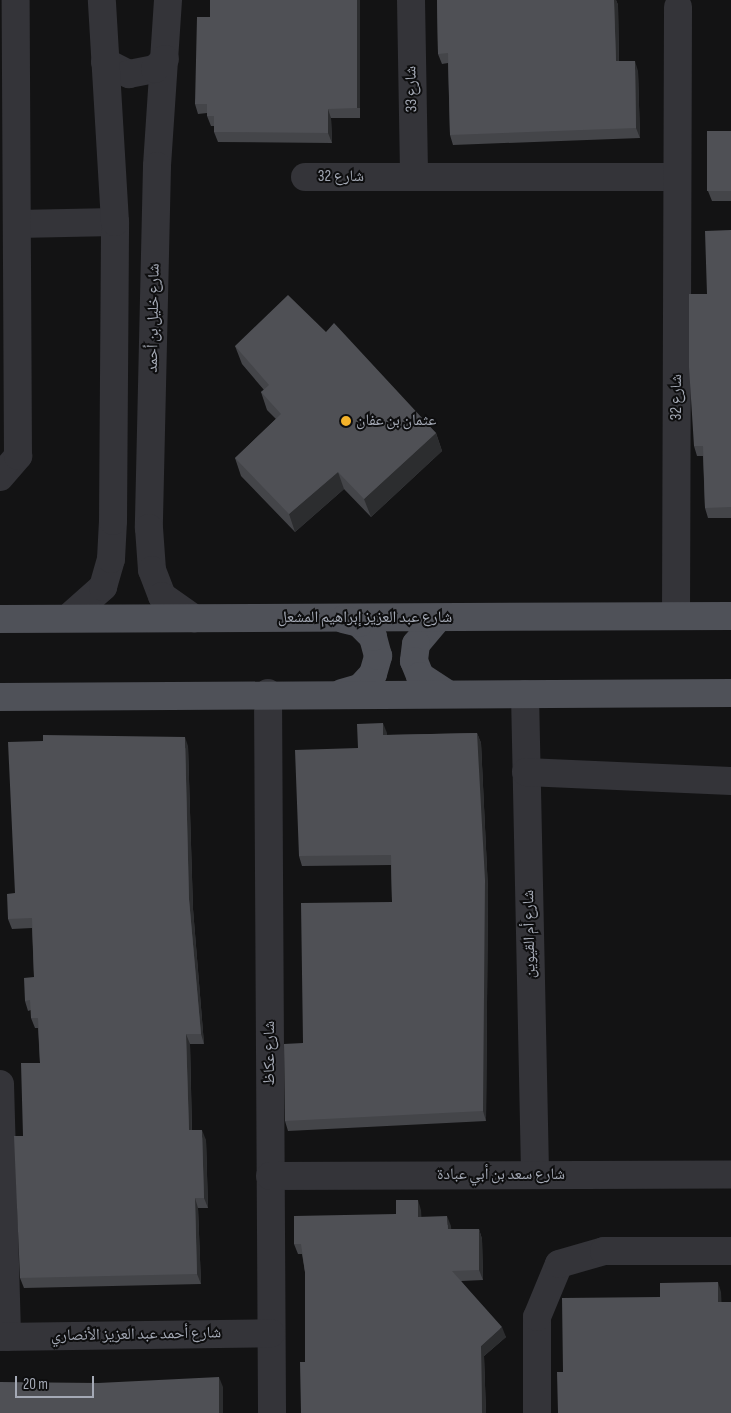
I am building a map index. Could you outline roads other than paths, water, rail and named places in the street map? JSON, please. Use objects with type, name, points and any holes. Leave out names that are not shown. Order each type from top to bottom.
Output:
[{"type":"main road","name":"شارع عبد العزيز إبراهيم المشعل","points":[[0,619],[731,616]]},
{"type":"main road","points":[[341,618],[360,623],[373,637],[378,656],[373,674],[360,688],[341,693]]},
{"type":"main road","points":[[438,618],[416,644],[414,661],[425,682],[446,693]]},
{"type":"main road","points":[[0,697],[268,693],[731,693]]},
{"type":"street","points":[[0,477],[18,456],[16,0]]},
{"type":"street","points":[[68,618],[103,587],[111,559],[115,222],[102,0]]},
{"type":"street","name":"شارع خليل بن أحمد","points":[[168,0],[157,166],[149,528],[152,570],[162,596],[194,618]]},
{"type":"street","name":"شارع 33","points":[[411,0],[414,178]]},
{"type":"street","name":"شارع 32","points":[[676,616],[678,7]]},
{"type":"street","points":[[105,62],[128,74],[155,69],[165,59]]},
{"type":"street","name":"شارع 32","points":[[305,177],[678,177]]},
{"type":"street","points":[[17,224],[115,222]]},
{"type":"street","name":"شارع عكاظ","points":[[268,693],[272,1413]]},
{"type":"street","name":"شارع أم القيوين","points":[[524,694],[535,1174]]},
{"type":"street","points":[[526,772],[731,781]]},
{"type":"street","points":[[0,1084],[3,1337]]},
{"type":"street","name":"شارع سعد بن أبي عبادة","points":[[270,1176],[731,1174]]},
{"type":"street","points":[[537,1413],[537,1317],[559,1264],[604,1251],[731,1251]]},
{"type":"street","name":"شارع أحمد عبد العزيز الأنصاري","points":[[3,1337],[271,1333]]},
{"type":"place","name":"عثمان بن عفان","points":[[346,421]]}]
